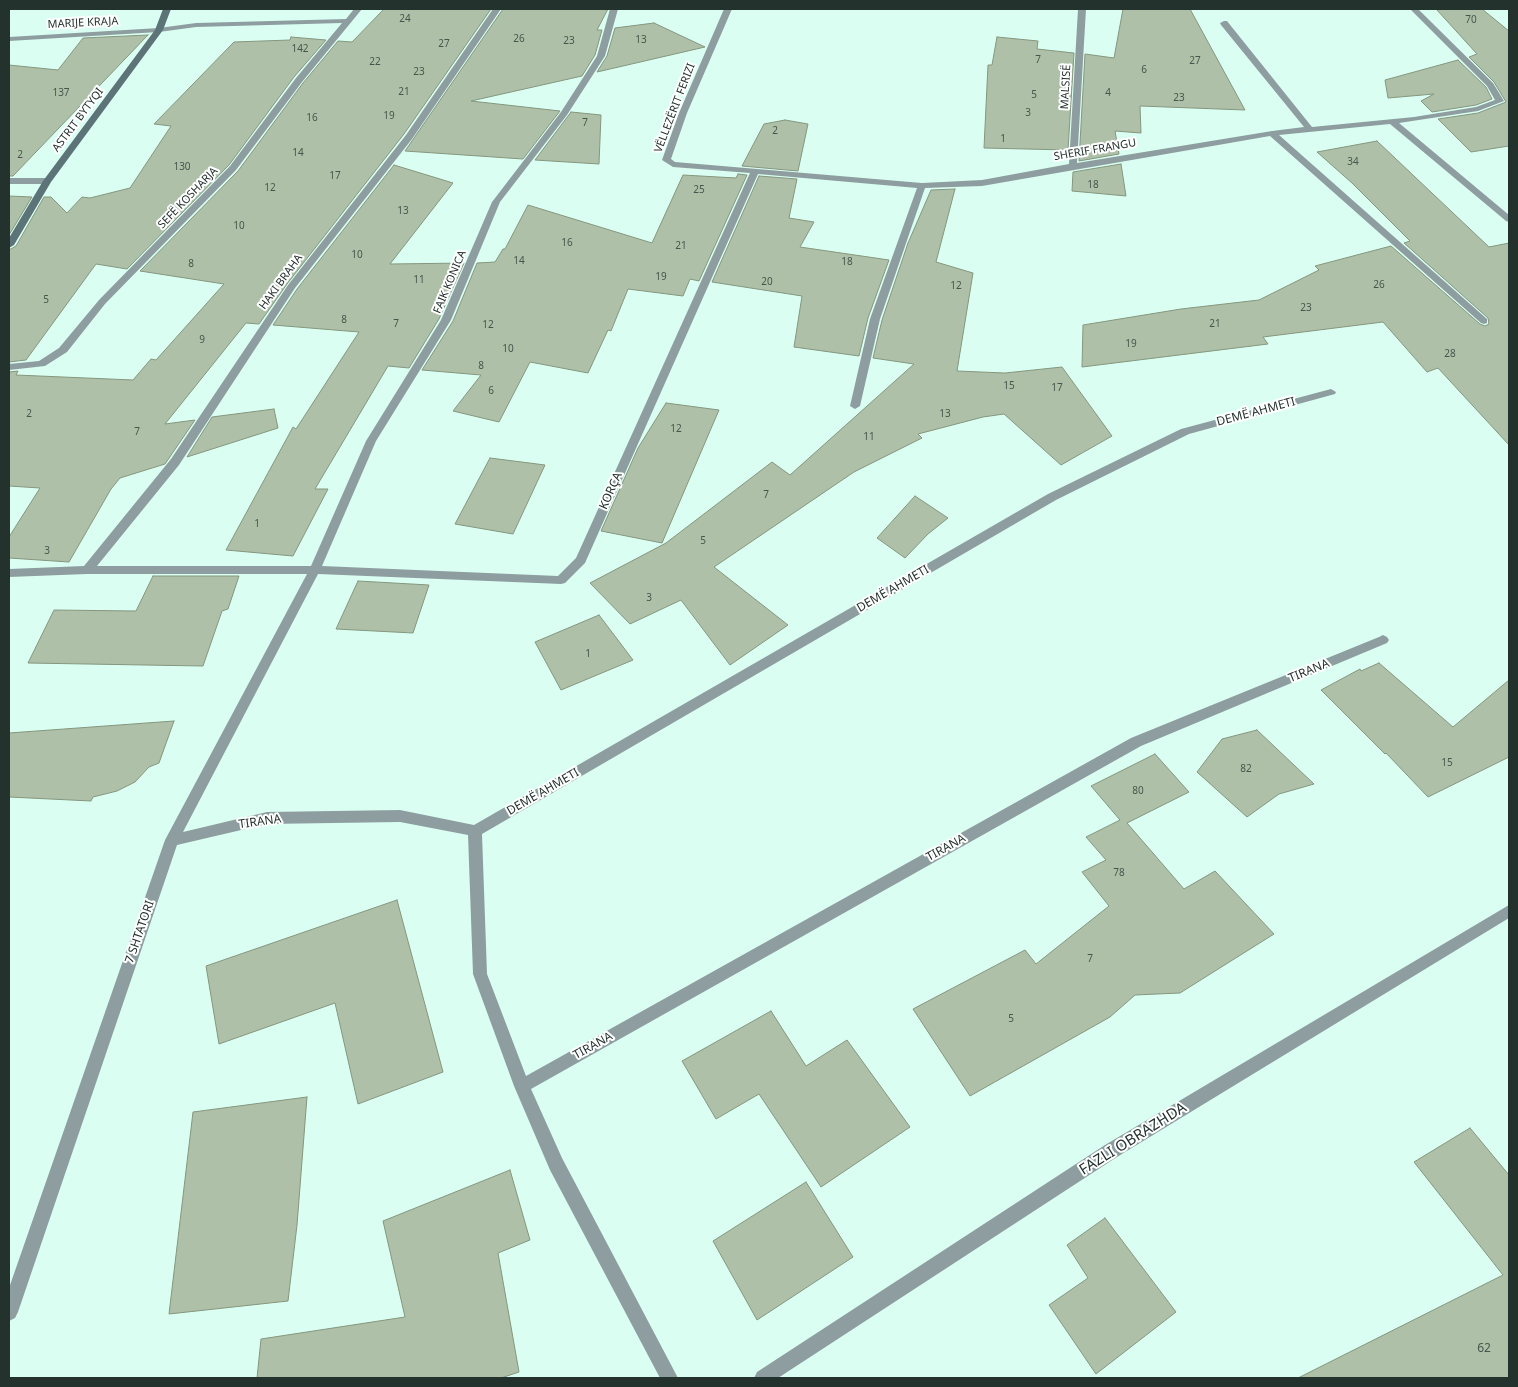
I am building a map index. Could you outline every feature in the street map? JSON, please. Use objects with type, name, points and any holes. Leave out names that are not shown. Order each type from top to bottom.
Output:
[{"type":"street","name":"ASTRIT BYTYQI","points":[[9,245],[47,181],[159,30],[167,9]]},
{"type":"street","name":"SEFË KOSHARJA","points":[[9,367],[41,364],[63,350],[102,302],[234,168],[299,80],[358,9]]},
{"type":"street","name":"HAKI BRAHA","points":[[87,570],[175,462],[291,287],[409,137],[497,9]]},
{"type":"street","name":"FAIK KONICA","points":[[315,570],[371,441],[446,320],[496,202],[564,113],[601,56],[614,9]]},
{"type":"street","name":"VËLLEZËRIT FERIZI","points":[[728,9],[683,113],[666,160],[673,164],[754,172]]},
{"type":"street","name":"MALSISË","points":[[1073,166],[1082,9]]},
{"type":"street","points":[[1414,9],[1426,18],[1490,85],[1500,101],[1509,108]]},
{"type":"street","name":"MARIJE KRAJA","points":[[9,39],[159,30],[196,25],[348,21]]},
{"type":"street","points":[[1224,22],[1310,130]]},
{"type":"street","name":"SHERIF FRANGU","points":[[754,172],[922,186],[982,183],[1272,133],[1478,109],[1500,101]]},
{"type":"street","points":[[1392,120],[1509,219]]},
{"type":"street","points":[[1272,133],[1484,321]]},
{"type":"street","name":"KORÇA","points":[[9,573],[87,570],[315,570],[561,580],[581,560],[754,172]]},
{"type":"street","points":[[9,181],[47,181]]},
{"type":"street","points":[[855,406],[875,319],[922,186]]},
{"type":"street","name":"DEMË AHMETI","points":[[475,831],[1052,497],[1185,431],[1331,392]]},
{"type":"street","name":"7 SHTATORI","points":[[9,1312],[172,840],[315,570]]},
{"type":"street","name":"TIRANA","points":[[522,1086],[1136,742],[1383,640]]},
{"type":"street","name":"TIRANA","points":[[172,840],[267,818],[400,816],[475,831]]},
{"type":"street","points":[[475,831],[480,974],[522,1086],[556,1164],[669,1378]]},
{"type":"street","name":"FAZLI OBRAZHDA","points":[[763,1378],[1111,1151],[1509,911]]},
{"type":"building","points":[[384,9],[491,9],[404,134],[287,284],[259,324],[246,323],[165,424],[195,420],[165,464],[120,478],[111,489],[69,562],[9,558],[9,537],[40,488],[9,486],[9,372],[18,371],[16,375],[133,380],[151,359],[156,360],[224,284],[140,271],[238,171],[303,83],[338,41],[352,42]]},
{"type":"building","points":[[503,9],[608,9],[597,30],[602,30],[595,55],[582,76],[471,101],[560,111],[523,159],[405,151]]},
{"type":"building","points":[[1123,9],[1190,9],[1245,110],[1140,106],[1141,133],[1115,131],[1119,154],[1079,161],[1085,54],[1114,58]]},
{"type":"building","points":[[1436,9],[1482,9],[1509,31],[1509,146],[1471,152],[1438,119],[1478,113],[1506,102],[1494,82],[1469,57],[1477,54]]},
{"type":"building","points":[[654,23],[705,47],[597,72],[607,56],[615,28]]},
{"type":"building","points":[[148,35],[13,176],[9,176],[9,65],[58,70],[83,38]]},
{"type":"building","points":[[291,37],[326,40],[294,77],[229,165],[127,269],[96,264],[26,360],[9,362],[9,250],[16,246],[44,197],[51,197],[67,213],[82,197],[90,198],[130,188],[171,126],[154,124],[234,42],[290,40]]},
{"type":"building","points":[[997,37],[1038,41],[1037,49],[1074,53],[1068,150],[984,148],[988,65],[992,65]]},
{"type":"building","points":[[1458,60],[1486,87],[1492,99],[1476,105],[1432,112],[1421,101],[1434,94],[1388,98],[1385,80]]},
{"type":"building","points":[[571,112],[601,115],[599,164],[535,160]]},
{"type":"building","points":[[785,120],[808,124],[798,171],[742,166],[764,124]]},
{"type":"building","points":[[1377,141],[1489,247],[1509,243],[1509,445],[1438,368],[1427,372],[1383,322],[1263,337],[1268,344],[1082,367],[1083,325],[1181,309],[1259,300],[1319,270],[1315,266],[1391,246],[1480,324],[1485,326],[1489,324],[1488,318],[1404,243],[1410,241],[1352,183],[1317,152]]},
{"type":"building","points":[[1121,164],[1126,196],[1072,191],[1073,172]]},
{"type":"building","points":[[394,165],[453,183],[390,264],[464,263],[439,319],[409,368],[388,366],[315,489],[328,489],[293,556],[226,550],[293,427],[296,429],[359,332],[273,325],[297,289]]},
{"type":"building","points":[[738,174],[747,175],[699,281],[690,279],[683,296],[628,289],[611,331],[608,330],[588,373],[530,362],[499,422],[453,411],[481,375],[422,370],[453,321],[477,263],[495,262],[503,249],[505,249],[528,205],[652,243],[683,175],[736,178]]},
{"type":"building","points":[[759,176],[797,179],[789,218],[814,222],[800,247],[889,260],[868,318],[859,356],[794,347],[802,296],[712,282]]},
{"type":"building","points":[[955,189],[936,262],[973,273],[957,371],[1005,373],[1062,367],[1112,436],[1061,465],[1004,414],[983,417],[918,434],[922,438],[854,472],[714,567],[788,625],[730,665],[681,600],[630,624],[590,583],[666,543],[772,462],[790,475],[914,364],[873,358],[882,320],[908,243],[931,190]]},
{"type":"building","points":[[9,196],[32,197],[9,235]]},
{"type":"building","points":[[666,403],[719,410],[662,543],[601,531],[638,448]]},
{"type":"building","points":[[274,409],[278,428],[187,457],[212,417]]},
{"type":"building","points":[[490,458],[545,465],[513,534],[455,524]]},
{"type":"building","points":[[915,496],[948,518],[928,534],[905,558],[877,538]]},
{"type":"building","points":[[153,576],[239,576],[228,609],[222,611],[203,666],[28,663],[54,610],[136,611]]},
{"type":"building","points":[[358,581],[429,585],[413,633],[336,629]]},
{"type":"building","points":[[599,615],[633,660],[561,690],[535,642]]},
{"type":"building","points":[[1379,663],[1453,727],[1509,680],[1509,757],[1428,797],[1321,690],[1360,669],[1361,671]]},
{"type":"building","points":[[174,721],[159,763],[149,767],[135,782],[117,791],[93,797],[91,801],[9,797],[9,733]]},
{"type":"building","points":[[1257,730],[1314,784],[1279,794],[1247,817],[1197,772],[1222,739]]},
{"type":"building","points":[[1155,754],[1189,792],[1127,823],[1184,889],[1215,871],[1274,934],[1180,993],[1135,995],[1110,1017],[970,1096],[913,1009],[1025,950],[1036,964],[1109,906],[1082,872],[1106,860],[1086,837],[1120,820],[1091,786]]},
{"type":"building","points":[[397,900],[443,1072],[358,1104],[335,1003],[219,1044],[206,966]]},
{"type":"building","points":[[771,1011],[806,1066],[847,1040],[910,1127],[821,1187],[759,1094],[716,1119],[682,1061]]},
{"type":"building","points":[[307,1097],[297,1225],[288,1301],[169,1314],[193,1112]]},
{"type":"building","points":[[1470,1128],[1509,1175],[1509,1378],[1298,1378],[1503,1275],[1414,1162]]},
{"type":"building","points":[[510,1170],[530,1240],[498,1253],[519,1372],[501,1378],[257,1378],[261,1339],[405,1317],[383,1221]]},
{"type":"building","points":[[806,1182],[853,1257],[757,1320],[713,1241]]},
{"type":"building","points":[[1105,1218],[1176,1312],[1096,1374],[1049,1305],[1088,1278],[1067,1245]]}]
